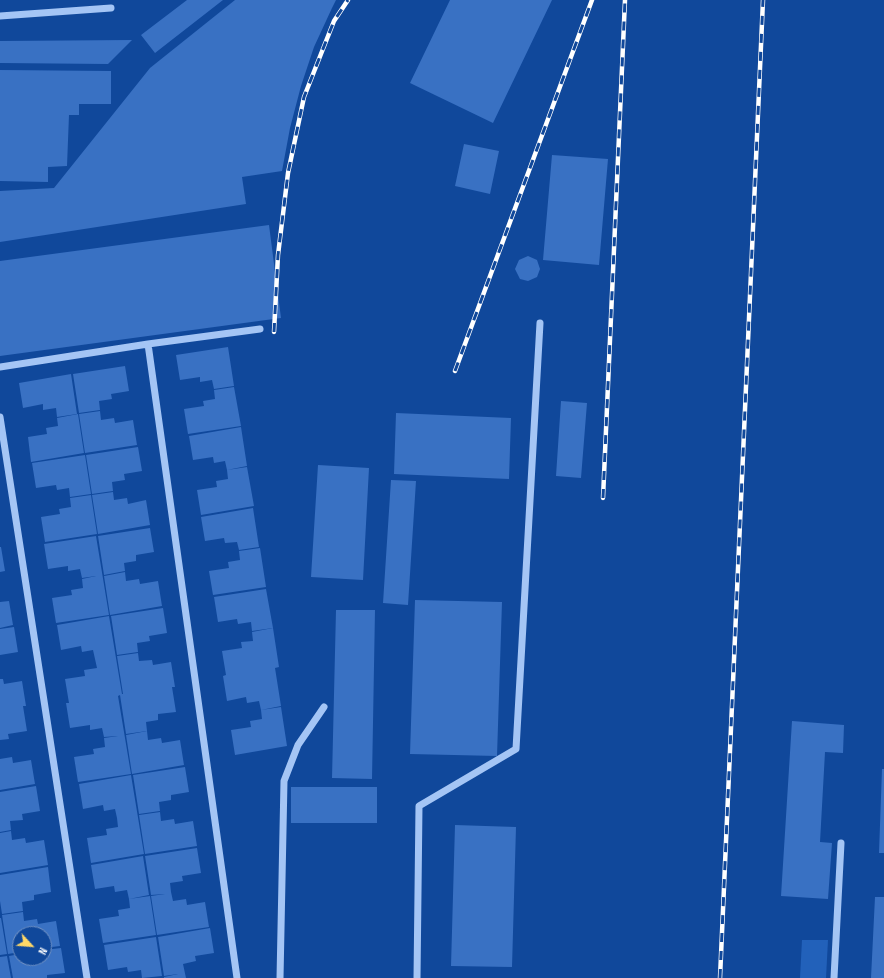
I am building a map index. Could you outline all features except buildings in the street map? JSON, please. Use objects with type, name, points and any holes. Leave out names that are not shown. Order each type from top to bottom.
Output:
[{"type":"lane","points":[[0,16],[111,8]]},
{"type":"lane","points":[[417,978],[419,806],[516,749],[540,323]]},
{"type":"lane","points":[[0,367],[148,344],[260,329]]},
{"type":"lane","points":[[148,344],[237,978]]},
{"type":"lane","points":[[0,417],[87,978]]},
{"type":"lane","points":[[280,978],[284,781],[298,745],[324,707]]},
{"type":"lane","points":[[834,978],[841,843]]},
{"type":"shaded area","points":[[802,940],[828,940],[826,978],[800,978]]},
{"type":"railway","points":[[274,332],[278,255],[288,173],[304,97],[334,21],[348,0]]},
{"type":"railway","points":[[455,371],[592,0]]},
{"type":"railway","points":[[603,498],[625,0]]},
{"type":"railway","points":[[720,978],[763,0]]}]
